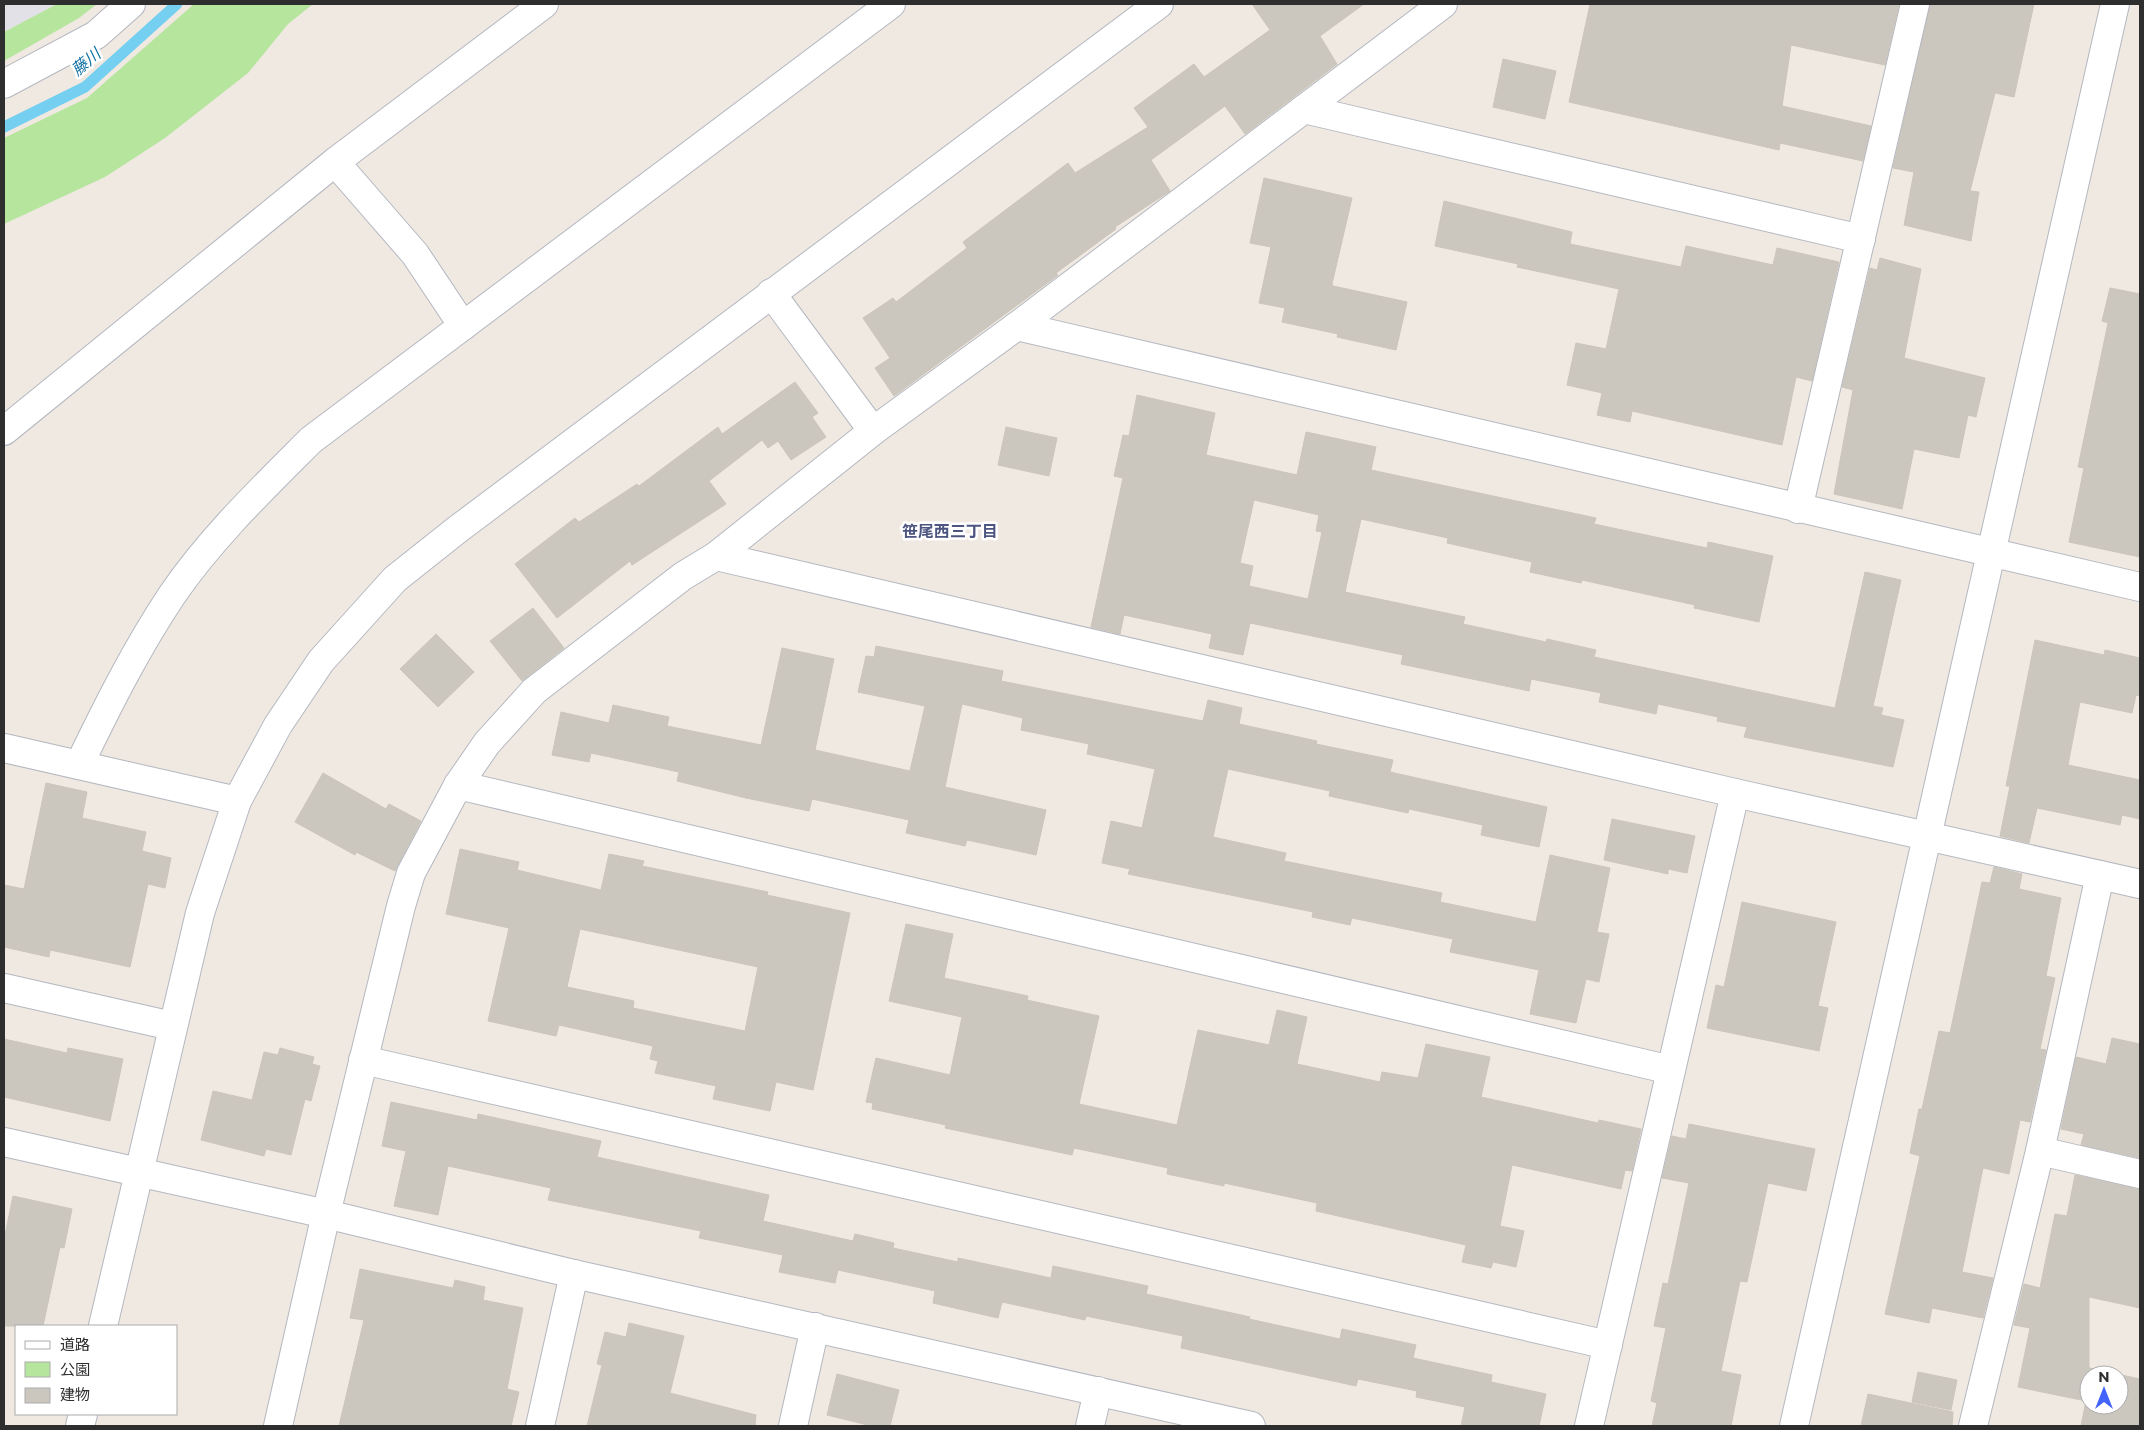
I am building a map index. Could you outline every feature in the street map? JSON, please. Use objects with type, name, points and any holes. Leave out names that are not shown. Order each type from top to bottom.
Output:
[{"type":"street","points":[[4,84],[96,35],[131,4]]},
{"type":"street","points":[[4,431],[335,162],[544,4]]},
{"type":"street","points":[[79,765],[117,687],[172,595],[244,507],[311,440],[891,4]]},
{"type":"street","points":[[103,1325],[200,913],[237,801],[278,725],[321,661],[395,579],[771,293],[1159,4]]},
{"type":"street","points":[[278,1426],[362,1060],[411,872],[458,785],[488,743],[534,691],[683,576],[716,556],[873,431],[1017,326],[1443,4]]},
{"type":"street","points":[[1798,509],[1915,4]]},
{"type":"street","points":[[1794,1426],[2115,4]]},
{"type":"street","points":[[1304,109],[1861,239]]},
{"type":"street","points":[[335,162],[416,254],[463,326]]},
{"type":"street","points":[[771,293],[873,431]]},
{"type":"street","points":[[1017,326],[2140,587]]},
{"type":"street","points":[[716,556],[1735,793],[2140,884]]},
{"type":"street","points":[[4,748],[237,801]]},
{"type":"street","points":[[458,785],[1671,1070]]},
{"type":"street","points":[[1589,1426],[1735,793]]},
{"type":"street","points":[[1975,1426],[2040,1151],[2100,875]]},
{"type":"street","points":[[4,988],[172,1026]]},
{"type":"street","points":[[362,1060],[1608,1345]]},
{"type":"street","points":[[4,1142],[326,1214],[574,1274],[1251,1426]]},
{"type":"street","points":[[2040,1151],[2140,1174]]},
{"type":"street","points":[[540,1426],[574,1274]]},
{"type":"street","points":[[793,1426],[814,1327]]},
{"type":"street","points":[[1090,1426],[1098,1391]]},
{"type":"shaded area","points":[[4,4],[57,4],[4,32]]},
{"type":"green space","points":[[57,4],[97,4],[79,18],[4,61],[4,32]]},
{"type":"green space","points":[[194,4],[313,4],[288,24],[248,73],[165,138],[105,177],[4,224],[4,138],[87,98]]},
{"type":"building","points":[[1252,4],[1364,4],[1320,36],[1337,64],[1245,134],[1225,106],[1151,160],[1170,191],[1115,227],[1116,229],[1056,273],[1058,275],[894,396],[875,368],[890,358],[863,318],[893,298],[896,302],[967,248],[963,242],[1068,163],[1075,173],[1148,127],[1134,108],[1194,64],[1204,77],[1270,30]]},
{"type":"building","points":[[1590,4],[1899,4],[1885,65],[1791,45],[1782,106],[1871,126],[1863,161],[1780,143],[1779,150],[1569,102]]},
{"type":"building","points":[[1930,4],[2034,4],[2014,97],[1995,93],[1970,191],[1979,192],[1971,241],[1904,225],[1914,172],[1893,168]]},
{"type":"building","points":[[1503,59],[1556,71],[1545,119],[1493,107]]},
{"type":"building","points":[[1264,178],[1352,198],[1332,284],[1333,286],[1407,302],[1396,350],[1337,337],[1338,334],[1282,322],[1285,308],[1259,303],[1271,247],[1250,243]]},
{"type":"building","points":[[1444,201],[1572,232],[1570,244],[1681,267],[1686,246],[1773,265],[1777,248],[1839,262],[1812,381],[1796,377],[1782,445],[1632,411],[1630,422],[1597,415],[1602,393],[1567,385],[1576,343],[1606,349],[1619,289],[1517,267],[1518,264],[1435,246]]},
{"type":"building","points":[[1880,258],[1921,269],[1904,358],[1985,378],[1976,417],[1968,415],[1959,458],[1914,449],[1902,509],[1834,494],[1853,390],[1842,387],[1870,268],[1877,270]]},
{"type":"building","points":[[2110,288],[2140,294],[2140,557],[2069,542],[2084,468],[2078,467],[2108,323],[2102,321]]},
{"type":"building","points":[[795,382],[818,413],[812,417],[826,437],[791,460],[778,441],[768,448],[762,440],[709,481],[726,504],[632,565],[630,561],[557,618],[515,564],[575,518],[579,522],[637,484],[639,486],[718,427],[722,434]]},
{"type":"building","points":[[1137,395],[1215,413],[1206,455],[1297,475],[1306,432],[1376,447],[1371,470],[1596,518],[1594,524],[1707,548],[1708,542],[1773,556],[1759,622],[1694,608],[1695,605],[1582,580],[1581,583],[1530,572],[1532,562],[1447,543],[1448,538],[1361,519],[1345,592],[1465,617],[1463,624],[1546,642],[1547,639],[1596,650],[1594,657],[1835,708],[1865,572],[1901,580],[1873,706],[1883,708],[1881,715],[1904,720],[1893,767],[1744,737],[1747,727],[1717,721],[1718,717],[1658,704],[1656,714],[1599,702],[1601,693],[1531,679],[1529,691],[1401,664],[1403,655],[1250,623],[1243,655],[1209,648],[1212,634],[1124,615],[1120,634],[1091,627],[1123,478],[1114,476],[1123,435],[1129,436]],"holes":[[[1254,500],[1319,515],[1316,531],[1322,532],[1308,599],[1249,586],[1253,566],[1240,563]]]},
{"type":"building","points":[[1006,427],[1057,438],[1049,476],[998,465]]},
{"type":"building","points":[[533,608],[564,648],[522,681],[490,641]]},
{"type":"building","points":[[436,634],[474,672],[438,707],[400,669]]},
{"type":"building","points":[[2035,640],[2104,655],[2105,650],[2140,658],[2140,696],[2136,695],[2132,713],[2080,702],[2068,765],[2140,780],[2140,819],[2122,815],[2120,825],[2037,808],[2029,843],[2000,836],[2010,786],[2006,786]]},
{"type":"building","points":[[876,646],[1003,671],[1001,681],[1203,721],[1208,700],[1242,708],[1239,724],[1317,741],[1316,744],[1393,760],[1390,772],[1547,807],[1539,847],[1481,835],[1483,825],[1409,809],[1408,813],[1329,796],[1330,791],[1228,769],[1213,837],[1286,853],[1284,861],[1442,893],[1440,902],[1536,922],[1550,855],[1610,868],[1597,932],[1609,934],[1599,982],[1586,979],[1576,1023],[1530,1014],[1539,970],[1450,952],[1453,939],[1352,918],[1350,925],[1312,917],[1313,912],[1128,874],[1130,869],[1102,863],[1111,821],[1142,828],[1155,769],[1087,754],[1089,744],[1021,730],[1023,718],[962,704],[945,787],[1046,810],[1036,855],[967,840],[965,846],[906,833],[909,820],[812,799],[809,811],[746,798],[677,781],[679,772],[591,753],[589,762],[552,755],[561,712],[609,723],[613,705],[669,717],[667,726],[761,745],[782,648],[834,659],[815,750],[910,771],[925,706],[858,692],[866,656],[874,657]]},
{"type":"building","points":[[323,773],[386,809],[389,804],[421,821],[395,871],[356,852],[355,855],[295,822]]},
{"type":"building","points":[[46,783],[87,792],[82,818],[146,832],[142,851],[171,858],[165,888],[148,884],[130,967],[50,950],[49,957],[4,947],[4,885],[24,889]]},
{"type":"building","points":[[1612,819],[1695,836],[1687,873],[1668,869],[1668,874],[1604,860]]},
{"type":"building","points":[[460,849],[519,862],[517,870],[601,890],[609,854],[644,861],[642,866],[768,892],[767,895],[850,913],[813,1090],[776,1082],[770,1111],[713,1099],[716,1086],[655,1073],[658,1061],[650,1059],[653,1046],[559,1025],[556,1036],[488,1021],[509,928],[446,914]],"holes":[[[580,929],[758,967],[745,1031],[633,1008],[634,1001],[567,987]]]},
{"type":"building","points":[[1994,867],[2022,874],[2019,889],[2061,898],[2046,976],[2055,978],[2040,1049],[2046,1050],[2030,1122],[2020,1120],[2009,1174],[1983,1168],[1962,1272],[1993,1278],[1983,1318],[1932,1308],[1929,1323],[1885,1314],[1920,1156],[1910,1153],[1919,1109],[1922,1109],[1939,1031],[1950,1033],[1982,882],[1990,883]]},
{"type":"building","points":[[1742,902],[1836,922],[1818,1006],[1828,1008],[1819,1051],[1707,1028],[1716,985],[1724,987]]},
{"type":"building","points":[[906,924],[953,934],[944,978],[1028,996],[1027,1000],[1099,1016],[1079,1104],[1177,1125],[1198,1030],[1269,1045],[1277,1010],[1307,1017],[1297,1064],[1380,1082],[1382,1072],[1418,1078],[1426,1044],[1490,1057],[1481,1097],[1598,1123],[1599,1120],[1641,1129],[1632,1171],[1625,1170],[1621,1189],[1512,1165],[1500,1226],[1524,1231],[1516,1267],[1493,1262],[1491,1268],[1462,1262],[1466,1245],[1316,1211],[1317,1203],[1224,1183],[1224,1186],[1167,1174],[1168,1168],[1074,1148],[1072,1155],[945,1128],[946,1125],[872,1109],[873,1103],[866,1102],[876,1058],[950,1075],[962,1017],[889,1001]]},
{"type":"building","points":[[2112,1038],[2140,1044],[2140,1158],[2081,1145],[2084,1134],[2061,1129],[2076,1057],[2106,1064]]},
{"type":"building","points":[[4,1039],[67,1053],[68,1048],[123,1059],[110,1121],[4,1097]]},
{"type":"building","points":[[280,1048],[314,1057],[312,1064],[320,1066],[311,1101],[305,1099],[291,1155],[266,1149],[264,1156],[201,1140],[213,1091],[252,1100],[264,1052],[278,1055]]},
{"type":"building","points":[[391,1102],[477,1120],[478,1114],[601,1141],[597,1157],[769,1195],[763,1221],[853,1241],[855,1234],[894,1243],[893,1248],[958,1262],[958,1258],[1051,1278],[1053,1266],[1148,1286],[1146,1294],[1340,1339],[1342,1329],[1416,1345],[1413,1358],[1492,1375],[1491,1382],[1546,1394],[1539,1426],[1461,1426],[1465,1407],[1416,1397],[1417,1391],[1358,1379],[1356,1386],[1181,1348],[1183,1336],[1086,1316],[1085,1320],[1002,1302],[998,1318],[933,1303],[935,1291],[838,1270],[835,1283],[779,1272],[783,1255],[699,1238],[701,1231],[548,1200],[551,1188],[448,1166],[438,1215],[394,1206],[406,1151],[382,1146]]},
{"type":"building","points":[[1689,1124],[1815,1149],[1806,1191],[1768,1183],[1747,1282],[1740,1281],[1721,1371],[1741,1375],[1731,1426],[1652,1426],[1657,1403],[1651,1401],[1666,1328],[1654,1326],[1663,1283],[1668,1284],[1689,1183],[1662,1178],[1672,1136],[1686,1139]]},
{"type":"building","points":[[2075,1175],[2140,1189],[2140,1308],[2089,1297],[2089,1365],[2079,1365],[2079,1400],[2018,1387],[2030,1328],[2014,1325],[2024,1284],[2040,1288],[2055,1214],[2067,1216]]},
{"type":"building","points":[[13,1196],[72,1209],[64,1248],[60,1247],[43,1325],[4,1326],[4,1240]]},
{"type":"building","points":[[360,1269],[453,1288],[455,1280],[485,1287],[483,1300],[523,1308],[507,1389],[519,1392],[511,1426],[339,1426],[364,1320],[350,1318]]},
{"type":"building","points":[[629,1323],[684,1336],[670,1393],[756,1415],[755,1426],[587,1426],[602,1365],[597,1364],[605,1332],[626,1337]]},
{"type":"building","points":[[1918,1372],[1957,1380],[1951,1410],[1912,1402]]},
{"type":"building","points":[[837,1374],[899,1390],[890,1426],[872,1426],[827,1415]]},
{"type":"building","points":[[2129,1377],[2140,1379],[2140,1426],[2081,1426],[2083,1415],[2129,1415]]},
{"type":"building","points":[[1868,1394],[1953,1412],[1952,1426],[1861,1426]]},
{"type":"waterway","name":"藤川","points":[[4,127],[85,87],[177,4]]},
{"type":"district","name":"笹尾西三丁目","points":[[950,531]]}]
